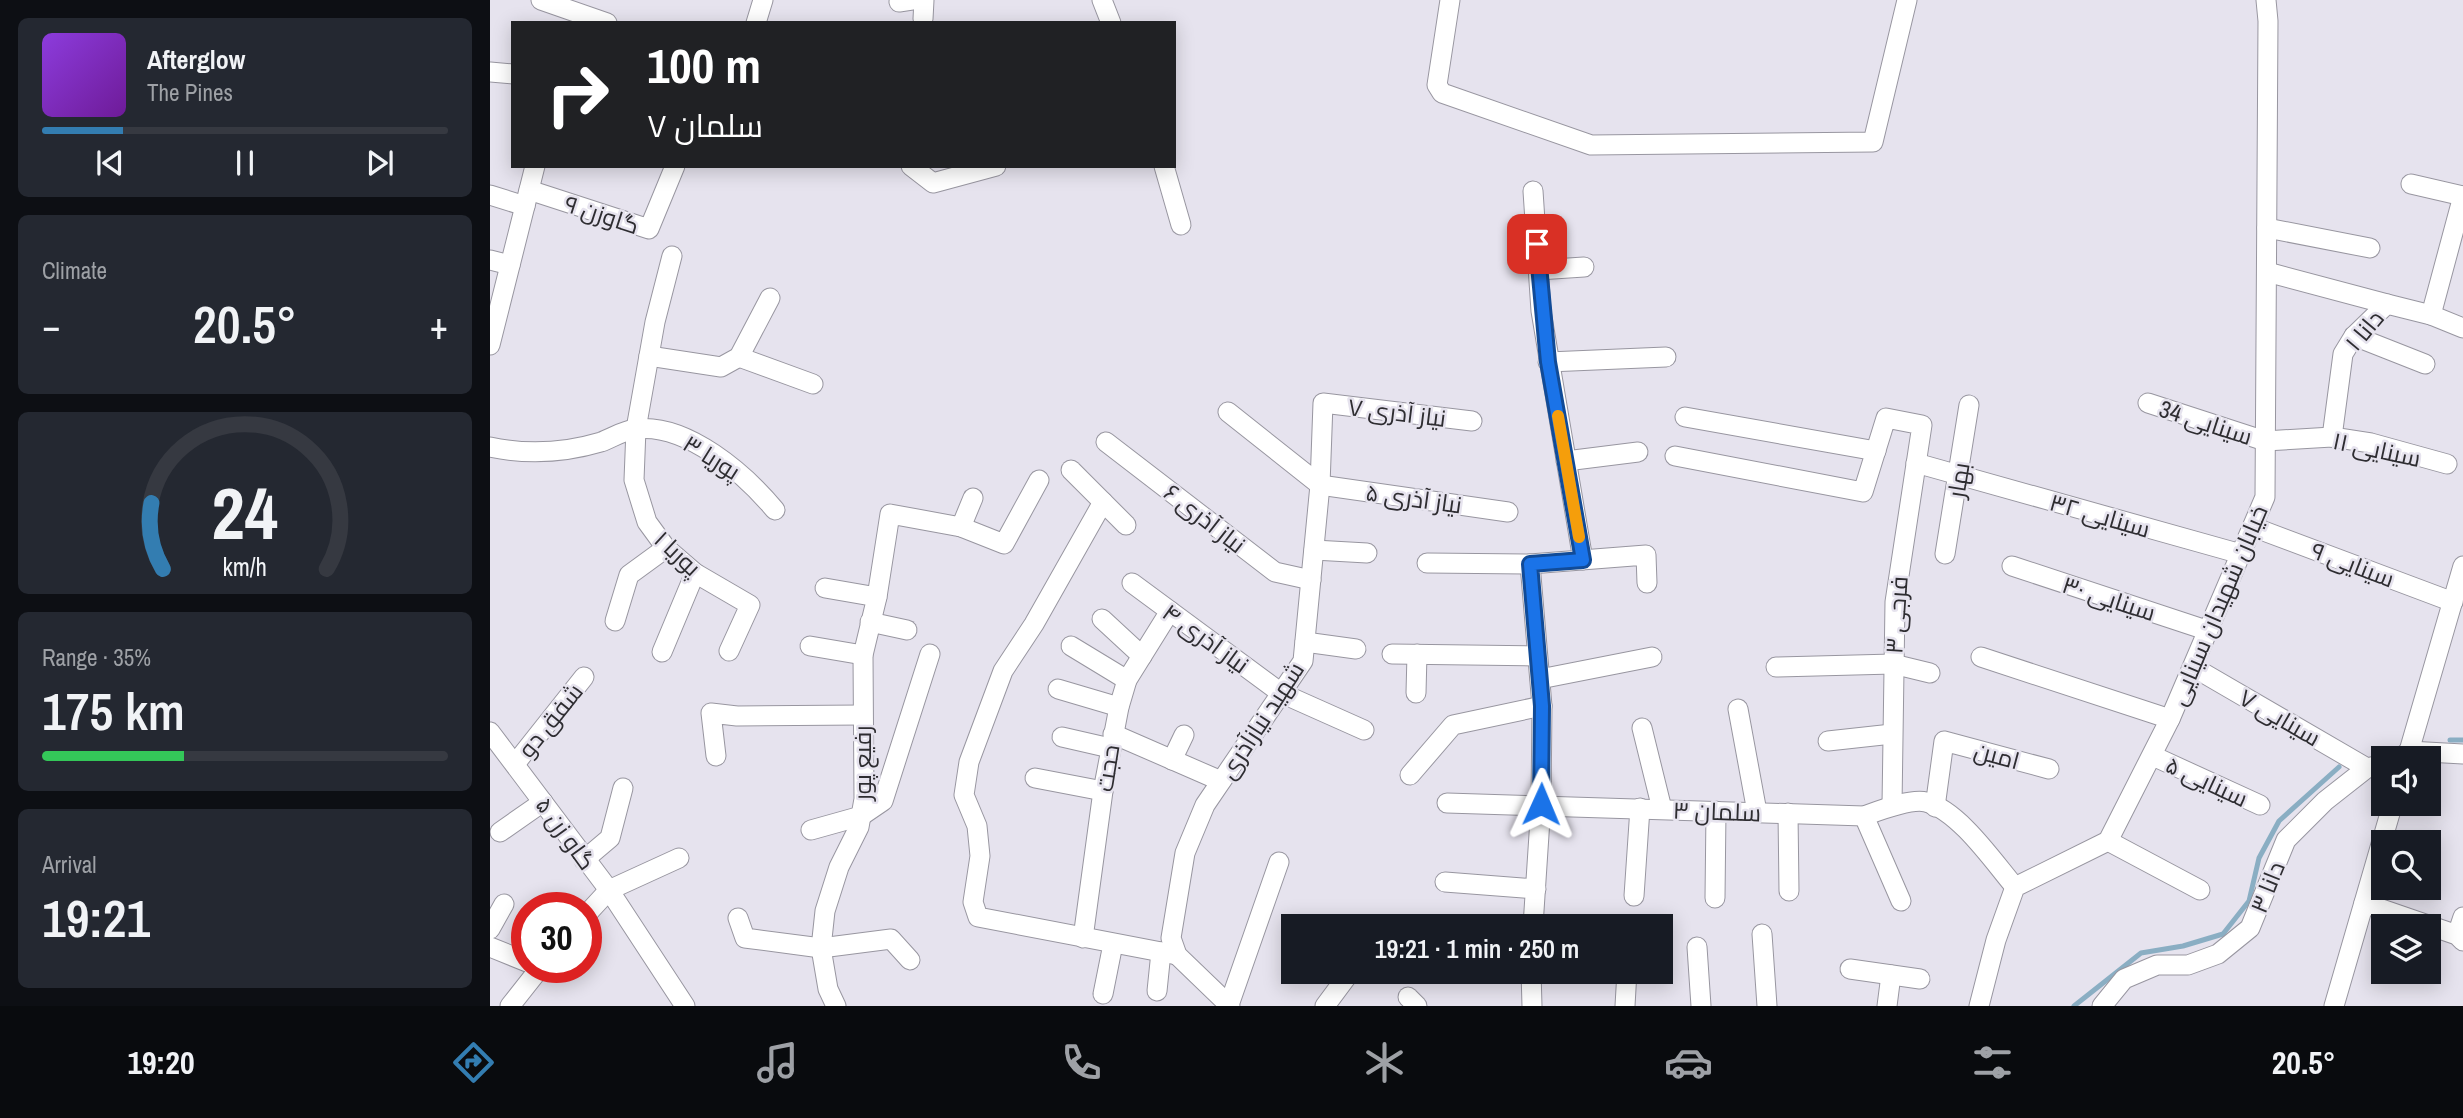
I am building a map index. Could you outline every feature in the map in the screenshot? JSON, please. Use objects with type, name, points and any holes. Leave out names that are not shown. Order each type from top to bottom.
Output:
[{"type":"street","points":[[541,0],[601,21]]},
{"type":"street","points":[[757,21],[763,0]]},
{"type":"street","points":[[1102,0],[1110,21]]},
{"type":"street","points":[[1450,0],[1437,85],[1442,93],[1591,145],[1632,145],[1873,142],[1907,0]]},
{"type":"street","name":"خیابان شهیدان سینایی","points":[[2108,841],[2170,719],[2264,497],[2266,0]]},
{"type":"street","points":[[490,72],[511,74]]},
{"type":"street","points":[[490,345],[534,168]]},
{"type":"street","name":"گاوزن ۹","points":[[527,198],[649,229],[675,168]]},
{"type":"street","points":[[914,168],[933,183],[989,168]]},
{"type":"street","points":[[1165,168],[1181,225]]},
{"type":"street","points":[[2411,184],[2463,196],[2431,315]]},
{"type":"street","points":[[1533,191],[1548,362],[1583,560]]},
{"type":"street","points":[[490,195],[527,198]]},
{"type":"street","points":[[2267,228],[2370,248]]},
{"type":"street","name":"پوریا ۱","points":[[673,256],[649,356],[636,429],[634,481],[647,522],[666,548],[695,573],[750,605],[729,651]]},
{"type":"street","points":[[490,260],[510,265]]},
{"type":"street","points":[[1538,270],[1584,267]]},
{"type":"street","points":[[2267,272],[2386,304]]},
{"type":"street","points":[[649,356],[721,367],[739,357],[769,298]]},
{"type":"street","name":"دانا ۱","points":[[2332,437],[2343,355],[2354,335],[2386,304],[2431,315],[2463,328]]},
{"type":"street","points":[[2354,335],[2425,364]]},
{"type":"street","points":[[739,357],[813,384]]},
{"type":"street","points":[[1548,362],[1666,357]]},
{"type":"street","name":"سینایی 34","points":[[2148,402],[2264,441]]},
{"type":"street","name":"نیاز آذری ۷","points":[[1323,403],[1472,421]]},
{"type":"street","name":"شهید نیازآذری","points":[[1157,991],[1169,954],[1185,853],[1205,805],[1303,661],[1320,485],[1323,403]]},
{"type":"street","name":"بهار","points":[[1945,554],[1969,405]]},
{"type":"street","points":[[1228,412],[1320,485]]},
{"type":"street","points":[[1675,456],[1863,492],[1876,451],[1685,417]]},
{"type":"street","name":"فرجی ۳","points":[[1876,451],[1886,418],[1922,425],[1895,602],[1892,806]]},
{"type":"street","points":[[490,447],[521,453],[563,449],[599,442],[636,429]]},
{"type":"street","name":"پوریا ۳","points":[[636,429],[674,434],[714,454],[752,482],[775,510]]},
{"type":"street","name":"سینایی ۱۱","points":[[2264,441],[2332,437],[2371,443],[2447,464]]},
{"type":"street","name":"نیاز آذری ۶","points":[[1106,442],[1275,572],[1311,580]]},
{"type":"street","points":[[1566,461],[1638,452]]},
{"type":"street","name":"سینایی ۳۲","points":[[1916,463],[2241,554]]},
{"type":"street","points":[[1071,470],[1126,525]]},
{"type":"street","points":[[973,498],[961,527],[1004,544],[1039,480]]},
{"type":"street","name":"نیاز آذری ۵","points":[[1320,485],[1508,512]]},
{"type":"street","points":[[1103,502],[1034,624],[1003,671],[969,762],[964,795],[978,826],[980,856],[973,902],[978,917],[1169,954],[1230,1005],[1279,862]]},
{"type":"street","name":"رفیع پور","points":[[836,1006],[828,989],[821,948],[824,911],[839,867],[859,827],[864,799],[863,655],[877,597],[890,514],[961,527]]},
{"type":"street","name":"سینایی ۹","points":[[2253,527],[2452,602]]},
{"type":"street","points":[[615,621],[629,575],[666,548]]},
{"type":"street","points":[[1314,550],[1367,553]]},
{"type":"street","points":[[1427,563],[1530,564],[1646,555],[1647,583]]},
{"type":"street","points":[[1530,564],[1542,706],[1541,804],[1534,914]]},
{"type":"street","name":"سینایی ۳۰","points":[[2012,566],[2206,630]]},
{"type":"street","points":[[2409,746],[2463,566]]},
{"type":"street","points":[[662,652],[695,573]]},
{"type":"street","name":"نیاز آذری ۴","points":[[1132,583],[1281,693],[1364,730]]},
{"type":"street","points":[[825,588],[877,597]]},
{"type":"street","name":"حجت","points":[[1083,938],[1103,791],[1119,706],[1127,680],[1170,611]]},
{"type":"street","points":[[1102,619],[1142,656]]},
{"type":"street","points":[[870,622],[907,630]]},
{"type":"street","points":[[1305,642],[1356,649]]},
{"type":"street","points":[[810,646],[863,655]]},
{"type":"street","points":[[1071,646],[1127,680]]},
{"type":"street","points":[[811,830],[861,816],[883,802],[930,654]]},
{"type":"street","points":[[1392,654],[1538,656]]},
{"type":"street","points":[[1416,693],[1417,654]]},
{"type":"street","points":[[1540,679],[1652,657]]},
{"type":"street","points":[[1981,657],[2170,719]]},
{"type":"street","points":[[1776,667],[1893,664],[1930,673]]},
{"type":"street","name":"سینایی ۷","points":[[2193,667],[2371,764]]},
{"type":"street","name":"شفق دو","points":[[515,764],[584,677]]},
{"type":"street","points":[[1058,689],[1119,706]]},
{"type":"street","points":[[1410,775],[1452,725],[1542,706]]},
{"type":"street","points":[[1738,709],[1757,812]]},
{"type":"street","points":[[716,757],[711,713],[737,716],[862,715]]},
{"type":"street","points":[[1642,728],[1662,809]]},
{"type":"street","points":[[1828,741],[1892,734]]},
{"type":"street","points":[[1172,760],[1184,736]]},
{"type":"street","points":[[1062,737],[1111,741],[1172,760],[1221,781]]},
{"type":"street","name":"گاو زن ۵","points":[[492,739],[515,764],[608,890],[685,1006]]},
{"type":"street","name":"امین","points":[[1935,807],[1944,741],[2049,769]]},
{"type":"street","points":[[2441,755],[2463,754]]},
{"type":"street","name":"سینایی ۵","points":[[2153,756],[2260,806]]},
{"type":"street","name":"دانا ۳","points":[[2102,1006],[2124,979],[2157,965],[2188,965],[2218,954],[2250,928],[2286,840],[2325,801],[2371,769]]},
{"type":"street","points":[[1035,778],[1103,791]]},
{"type":"street","points":[[584,860],[610,838],[622,788]]},
{"type":"street","name":"سلمان ۳","points":[[1447,803],[1864,816],[1892,806],[1925,801],[1935,807]]},
{"type":"street","points":[[500,832],[543,802]]},
{"type":"street","points":[[1935,807],[1957,820],[2015,887]]},
{"type":"street","points":[[1634,896],[1640,808]]},
{"type":"street","points":[[1715,898],[1716,811]]},
{"type":"street","points":[[1788,813],[1789,891]]},
{"type":"street","points":[[1864,816],[1900,901]]},
{"type":"street","points":[[2334,1006],[2389,816]]},
{"type":"street","points":[[1979,1006],[1996,940],[2015,887],[2108,841],[2200,890]]},
{"type":"street","points":[[602,897],[608,890],[679,858]]},
{"type":"street","points":[[1445,882],[1536,889]]},
{"type":"street","points":[[2364,903],[2461,931]]},
{"type":"street","points":[[490,929],[504,904]]},
{"type":"street","points":[[738,918],[745,938],[821,948],[891,939],[910,960]]},
{"type":"street","points":[[1762,934],[1767,1006]]},
{"type":"street","points":[[1103,994],[1114,943]]},
{"type":"street","points":[[490,947],[511,956]]},
{"type":"street","points":[[1697,947],[1701,1006]]},
{"type":"street","points":[[1850,969],[1920,979]]},
{"type":"street","points":[[1887,1006],[1891,975]]},
{"type":"street","points":[[510,1006],[528,983]]},
{"type":"street","points":[[1325,1006],[1341,984]]},
{"type":"street","points":[[1531,984],[1532,1006]]},
{"type":"street","points":[[1625,1006],[1626,984]]},
{"type":"waterway","points":[[2450,740],[2463,740]]},
{"type":"waterway","points":[[2074,1006],[2141,953],[2183,946],[2223,934],[2249,901],[2259,858],[2279,821],[2339,767]]},
{"type":"slow traffic","points":[[1558,416],[1579,537]]},
{"type":"route","points":[[1537,244],[1541,311],[1548,362],[1583,560],[1530,564],[1542,706],[1541,804]]}]
